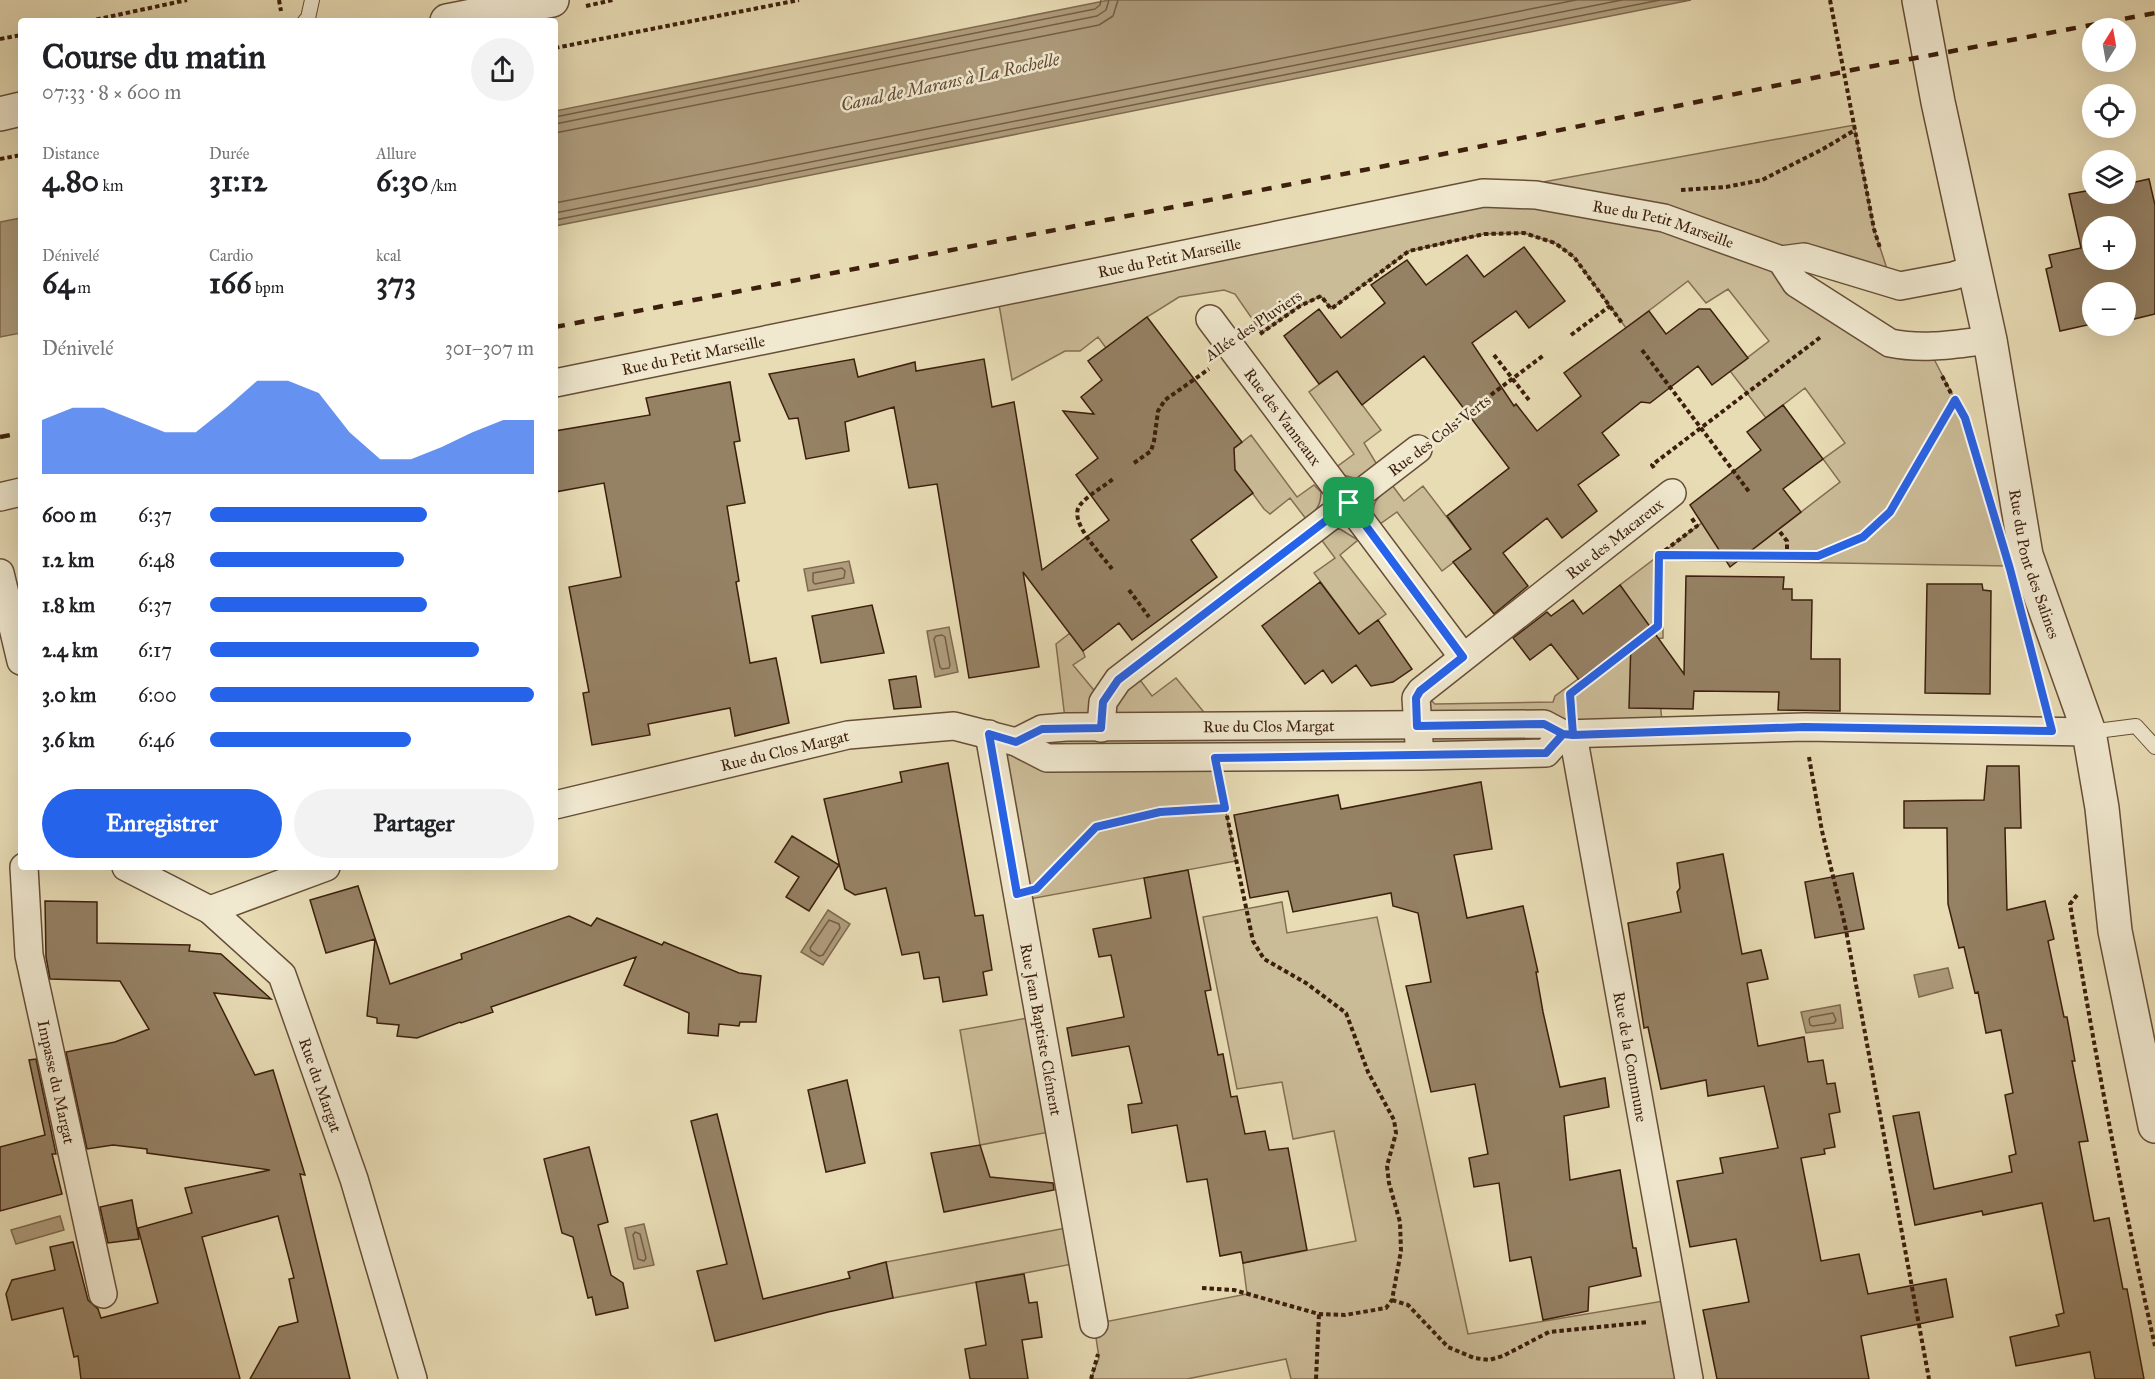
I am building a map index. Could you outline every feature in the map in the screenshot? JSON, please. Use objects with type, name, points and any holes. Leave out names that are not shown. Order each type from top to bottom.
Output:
[{"type":"street","points":[[462,18],[552,0]]},
{"type":"street","name":"Rue du Pont des Salines","points":[[1919,0],[1938,102],[1990,340],[2026,555],[2089,732],[2102,808],[2115,931],[2155,1126]]},
{"type":"street","points":[[0,114],[18,110]]},
{"type":"street","name":"Rue du Petit Marseille","points":[[558,382],[1483,193],[1536,195],[1664,218],[1781,260],[1804,257],[1900,286],[1953,276],[1974,269]]},
{"type":"street","points":[[1781,260],[1796,283],[1890,343],[1908,347],[1930,347],[1990,340]]},
{"type":"street","name":"Rue des Vanneaux","points":[[1210,319],[1463,657]]},
{"type":"street","name":"Rue des Cols-Verts","points":[[1101,728],[1103,702],[1118,680],[1418,449]]},
{"type":"street","points":[[0,497],[18,493]]},
{"type":"street","name":"Rue des Macareux","points":[[1417,726],[1416,698],[1420,691],[1672,493]]},
{"type":"street","points":[[0,573],[18,648]]},
{"type":"street","name":"Rue du Clos Margat","points":[[1016,742],[1042,729],[1101,728],[1544,724],[1568,734],[1804,727],[2089,732]]},
{"type":"street","name":"Rue du Clos Margat","points":[[558,804],[848,735],[954,726],[1016,742],[1047,758],[1546,753],[1568,734]]},
{"type":"street","points":[[1417,726],[1420,756]]},
{"type":"street","name":"Rue Jean Baptiste Clément","points":[[989,734],[1094,1324]]},
{"type":"street","name":"Rue de la Commune","points":[[1568,734],[1689,1379]]},
{"type":"street","name":"Impasse du Margat","points":[[24,870],[29,955],[103,1294]]},
{"type":"street","name":"Rue du Margat","points":[[132,870],[210,910],[282,975],[354,1179],[413,1379]]},
{"type":"street","points":[[210,910],[318,870]]},
{"type":"lane","points":[[308,18],[312,0]]},
{"type":"lane","points":[[2089,732],[2136,726],[2155,747]]},
{"type":"path","points":[[103,18],[187,0]]},
{"type":"path","points":[[558,47],[799,0]]},
{"type":"path","points":[[1830,0],[1874,229],[1888,272],[1888,283]]},
{"type":"path","points":[[0,39],[18,36]]},
{"type":"path","points":[[1645,214],[1660,195],[1684,189],[1726,187],[1762,180],[1855,130]]},
{"type":"path","points":[[0,159],[18,155]]},
{"type":"path","name":"Allée des Pluviers","points":[[1134,463],[1151,451],[1158,411],[1165,400],[1300,306],[1321,296],[1331,309],[1409,251],[1484,234],[1524,233],[1555,243],[1574,257],[1622,323]]},
{"type":"path","points":[[1571,335],[1610,306]]},
{"type":"path","name":"Rue des Macareux","points":[[1672,493],[1652,465],[1820,338]]},
{"type":"path","points":[[1930,347],[1968,429]]},
{"type":"path","points":[[1642,350],[1750,493]]},
{"type":"path","points":[[1494,355],[1529,400]]},
{"type":"path","name":"Rue des Cols-Verts","points":[[1418,449],[1544,355]]},
{"type":"path","points":[[1568,734],[1570,694],[1658,626],[1659,555],[1818,556],[1863,537],[1890,512],[1955,400]]},
{"type":"path","points":[[1112,568],[1078,524],[1076,514],[1078,507],[1113,479]]},
{"type":"path","points":[[1780,532],[1787,541],[1787,557]]},
{"type":"path","points":[[1804,727],[1822,831],[1845,925],[1929,1379]]},
{"type":"path","points":[[1202,1288],[1234,1290],[1320,1314],[1345,1315],[1386,1308],[1392,1300],[1401,1251],[1400,1222],[1389,1183],[1388,1166],[1396,1133],[1394,1120],[1368,1072],[1346,1013],[1306,983],[1264,959],[1253,941],[1215,758]]},
{"type":"path","points":[[1017,894],[1036,889],[1096,827],[1160,812],[1225,808]]},
{"type":"path","points":[[1392,1300],[1408,1305],[1448,1347],[1474,1358],[1489,1360],[1503,1356],[1548,1332],[1678,1318]]},
{"type":"path","points":[[1316,1379],[1320,1314]]},
{"type":"shaded area","points":[[1854,125],[1874,229],[1888,272],[1804,257],[1796,283],[1930,347],[1965,419],[2009,566],[1663,560],[1663,638],[1654,639],[1663,732],[1546,753],[1215,759],[1236,861],[1019,901],[989,734],[1066,727],[1056,644],[1070,633],[1085,657],[1073,665],[1103,701],[1131,668],[1152,696],[1176,678],[1216,727],[1417,726],[1421,691],[1435,704],[1553,702],[1555,696],[1649,627],[1620,585],[1703,522],[1757,546],[1840,482],[1823,459],[1845,443],[1805,388],[1766,418],[1730,371],[1769,341],[1728,289],[1706,303],[1688,281],[1626,328],[1574,257],[1555,243],[1524,233],[1484,234],[1409,251],[1331,309],[1321,296],[1300,306],[1262,333],[1235,294],[1224,290],[1179,297],[1147,317],[1106,348],[1098,337],[1080,351],[1065,351],[1012,380],[997,293],[1483,193]]},
{"type":"shaded area","points":[[1337,371],[1381,430],[1364,443],[1379,468],[1362,480],[1343,475],[1335,468],[1354,454],[1309,392]]},
{"type":"shaded area","points":[[1251,435],[1297,497],[1314,485],[1321,492],[1317,508],[1306,519],[1290,498],[1270,514],[1225,456]]},
{"type":"shaded area","points":[[1392,485],[1404,501],[1423,486],[1471,549],[1442,571],[1397,512],[1377,526],[1373,513],[1375,503]]},
{"type":"shaded area","points":[[1340,529],[1358,540],[1340,555],[1386,614],[1359,634],[1314,573],[1335,558],[1320,538],[1331,530]]},
{"type":"shaded area","points":[[1282,902],[1287,933],[1377,917],[1468,1334],[1675,1299],[1689,1379],[1291,1379],[1286,1359],[1187,1379],[1091,1379],[1099,1358],[1094,1324],[1247,1294],[1243,1263],[1356,1241],[1334,1131],[1293,1139],[1282,1082],[1237,1089],[1203,917]]},
{"type":"shaded area","points":[[1039,1016],[1060,1130],[980,1145],[960,1030]]},
{"type":"shaded area","points":[[1077,1226],[1083,1262],[893,1298],[886,1262]]},
{"type":"water","name":"Canal de Marans à La Rochelle","points":[[1109,0],[1691,0],[558,225],[558,110]]},
{"type":"water","points":[[18,219],[18,334],[0,337],[0,222]]},
{"type":"water","points":[[849,561],[854,583],[808,591],[804,569]]},
{"type":"water","points":[[949,627],[958,672],[935,677],[927,631]]},
{"type":"water","points":[[828,910],[850,924],[823,965],[801,952]]},
{"type":"water","points":[[1948,968],[1953,988],[1919,997],[1914,975]]},
{"type":"water","points":[[1840,1005],[1843,1028],[1806,1033],[1801,1012]]},
{"type":"water","points":[[60,1216],[64,1230],[16,1244],[11,1230]]},
{"type":"water","points":[[644,1224],[654,1265],[634,1269],[625,1228]]},
{"type":"building","points":[[2149,179],[2155,205],[2155,314],[2136,319],[2136,282],[2082,282],[2082,326],[2060,331],[2046,269],[2052,267],[2049,255],[2081,248],[2069,194],[2082,192],[2082,204],[2136,204],[2136,182]]},
{"type":"building","points":[[1524,247],[1565,301],[1529,328],[1516,311],[1472,343],[1514,406],[1516,404],[1537,431],[1581,396],[1564,373],[1649,311],[1666,334],[1699,309],[1710,309],[1748,358],[1712,385],[1698,366],[1650,403],[1641,402],[1602,433],[1619,455],[1578,485],[1597,511],[1562,538],[1547,518],[1503,553],[1528,586],[1494,614],[1453,562],[1471,549],[1447,516],[1509,468],[1424,356],[1362,405],[1337,371],[1319,384],[1284,336],[1319,309],[1341,338],[1385,303],[1371,285],[1407,260],[1426,285],[1467,255],[1484,277]]},
{"type":"building","points":[[1147,317],[1242,442],[1234,448],[1235,470],[1253,493],[1191,540],[1217,577],[1132,640],[1119,623],[1083,651],[1023,572],[1039,667],[969,678],[937,484],[909,488],[894,407],[845,422],[849,451],[806,459],[798,418],[789,419],[769,374],[854,359],[858,377],[915,362],[916,371],[984,359],[992,407],[1014,402],[1042,570],[1109,520],[1076,475],[1098,458],[1063,411],[1094,414],[1081,397],[1102,380],[1088,361]]},
{"type":"building","points":[[730,382],[740,441],[734,442],[745,503],[727,506],[739,581],[736,582],[750,663],[776,658],[789,723],[735,736],[730,708],[648,724],[650,735],[592,745],[583,693],[589,692],[569,587],[621,577],[604,483],[558,491],[558,430],[650,415],[646,398]]},
{"type":"building","points":[[1783,405],[1823,459],[1783,489],[1801,512],[1730,567],[1690,505],[1761,450],[1747,432]]},
{"type":"building","points":[[1686,576],[1784,577],[1783,589],[1792,589],[1792,600],[1812,600],[1811,659],[1840,659],[1840,711],[1778,710],[1779,692],[1694,691],[1693,709],[1629,708],[1631,641],[1579,680],[1551,644],[1530,660],[1513,638],[1547,612],[1551,616],[1573,600],[1583,614],[1620,585],[1684,674]]},
{"type":"building","points":[[1320,582],[1359,634],[1378,620],[1412,669],[1393,682],[1371,686],[1356,665],[1332,683],[1323,670],[1305,684],[1262,626]]},
{"type":"building","points":[[1927,584],[1982,584],[1983,590],[1991,591],[1990,694],[1925,693]]},
{"type":"building","points":[[872,605],[884,653],[821,663],[812,616]]},
{"type":"building","points":[[916,676],[921,707],[894,709],[889,680]]},
{"type":"building","points":[[948,763],[975,916],[983,915],[992,970],[983,972],[987,995],[943,1002],[939,977],[924,979],[919,952],[902,955],[886,888],[855,895],[845,889],[824,799],[902,782],[900,772]]},
{"type":"building","points":[[1987,766],[2019,766],[2021,828],[2005,828],[2007,910],[2045,901],[2054,939],[2048,941],[2064,1017],[2067,1017],[2075,1061],[2072,1061],[2088,1141],[2079,1142],[2094,1221],[2109,1218],[2123,1289],[2127,1289],[2144,1379],[2095,1379],[2090,1352],[2016,1366],[2010,1337],[2059,1326],[2056,1315],[2064,1313],[2042,1203],[1983,1215],[1982,1211],[1915,1225],[1893,1116],[1919,1112],[1934,1189],[2012,1172],[2009,1156],[2016,1154],[2005,1095],[2013,1093],[2001,1030],[1986,1033],[1978,992],[1975,993],[1964,947],[1959,948],[1948,904],[1947,828],[1904,828],[1904,801],[1984,800]]},
{"type":"building","points":[[1481,782],[1492,849],[1454,855],[1467,918],[1523,906],[1560,1087],[1605,1078],[1609,1107],[1564,1116],[1570,1180],[1620,1170],[1633,1248],[1636,1248],[1641,1276],[1589,1287],[1588,1311],[1543,1320],[1531,1257],[1510,1261],[1499,1183],[1474,1187],[1469,1158],[1488,1154],[1475,1084],[1431,1092],[1406,986],[1431,982],[1418,913],[1393,906],[1391,893],[1293,912],[1288,891],[1250,898],[1234,815],[1338,795],[1341,809]]},
{"type":"building","points":[[792,836],[839,865],[809,911],[786,897],[799,877],[775,862]]},
{"type":"building","points":[[1723,854],[1742,954],[1761,950],[1768,979],[1747,983],[1758,1046],[1804,1037],[1808,1062],[1823,1060],[1827,1084],[1835,1083],[1840,1112],[1829,1114],[1835,1147],[1824,1149],[1825,1154],[1801,1158],[1821,1261],[1859,1254],[1868,1294],[1946,1279],[1953,1317],[1861,1336],[1869,1379],[1717,1379],[1703,1310],[1749,1302],[1736,1239],[1690,1247],[1677,1181],[1723,1173],[1720,1158],[1778,1148],[1764,1086],[1708,1096],[1706,1080],[1661,1089],[1648,1027],[1644,1028],[1628,923],[1681,912],[1677,892],[1680,888],[1677,863]]},
{"type":"building","points":[[1188,870],[1211,990],[1205,991],[1218,1055],[1223,1054],[1231,1097],[1237,1096],[1245,1134],[1265,1131],[1269,1150],[1288,1148],[1307,1250],[1243,1263],[1241,1252],[1220,1256],[1207,1179],[1187,1182],[1177,1125],[1132,1133],[1128,1105],[1142,1103],[1129,1046],[1072,1056],[1067,1028],[1124,1017],[1111,955],[1099,957],[1093,929],[1151,918],[1144,878]]},
{"type":"building","points":[[1853,873],[1864,929],[1815,938],[1805,882]]},
{"type":"building","points":[[358,886],[390,984],[462,959],[461,954],[569,916],[591,926],[597,918],[662,945],[664,942],[739,973],[761,976],[756,1022],[740,1022],[739,1026],[719,1024],[718,1036],[688,1033],[689,1013],[624,985],[636,957],[491,1007],[493,1012],[417,1038],[397,1036],[399,1025],[377,1023],[377,1018],[367,1016],[375,939],[326,953],[310,900]]},
{"type":"building","points":[[45,901],[97,902],[97,943],[190,945],[189,951],[221,954],[271,999],[214,993],[255,1075],[273,1070],[305,1175],[300,1174],[350,1379],[250,1379],[279,1327],[298,1322],[289,1279],[294,1278],[278,1216],[202,1237],[240,1379],[81,1379],[78,1356],[74,1357],[63,1308],[12,1320],[6,1294],[12,1280],[55,1270],[50,1247],[73,1242],[88,1300],[98,1309],[101,1318],[158,1303],[138,1228],[192,1213],[185,1188],[270,1170],[147,1153],[147,1149],[113,1145],[87,1149],[66,1052],[115,1042],[149,1029],[120,981],[50,979],[46,957]]},
{"type":"building","points":[[36,1059],[56,1154],[52,1154],[62,1194],[0,1211],[0,1147],[45,1135],[29,1060]]},
{"type":"building","points":[[847,1080],[865,1163],[826,1172],[808,1090]]},
{"type":"building","points":[[717,1114],[763,1299],[850,1278],[848,1272],[886,1262],[893,1298],[715,1341],[697,1271],[727,1264],[691,1121]]},
{"type":"building","points":[[980,1145],[990,1177],[1053,1183],[1054,1190],[944,1212],[931,1153]]},
{"type":"building","points":[[589,1147],[608,1222],[598,1225],[611,1275],[623,1283],[628,1308],[596,1315],[592,1297],[588,1298],[573,1237],[562,1233],[544,1159]]},
{"type":"building","points":[[132,1200],[139,1239],[108,1243],[100,1207]]},
{"type":"building","points":[[1024,1274],[1029,1303],[1037,1302],[1042,1337],[1022,1340],[1028,1379],[970,1379],[965,1349],[986,1345],[976,1282]]},
{"type":"railway","points":[[558,326],[1395,164],[1852,70],[2155,13]]},
{"type":"railway","points":[[0,437],[18,434]]},
{"type":"route","points":[[1349,503],[1131,668],[1118,680],[1103,702],[1101,728],[1042,729],[1016,742],[989,734],[1017,894],[1036,889],[1096,827],[1160,812],[1225,808],[1215,758],[1546,753],[1563,734],[1573,735],[1804,727],[2052,731],[2009,566],[1965,418],[1955,400],[1890,512],[1863,537],[1818,556],[1659,555],[1658,626],[1570,694],[1573,735],[1563,734],[1544,724],[1417,726],[1416,698],[1420,691],[1463,657],[1349,503]]}]
